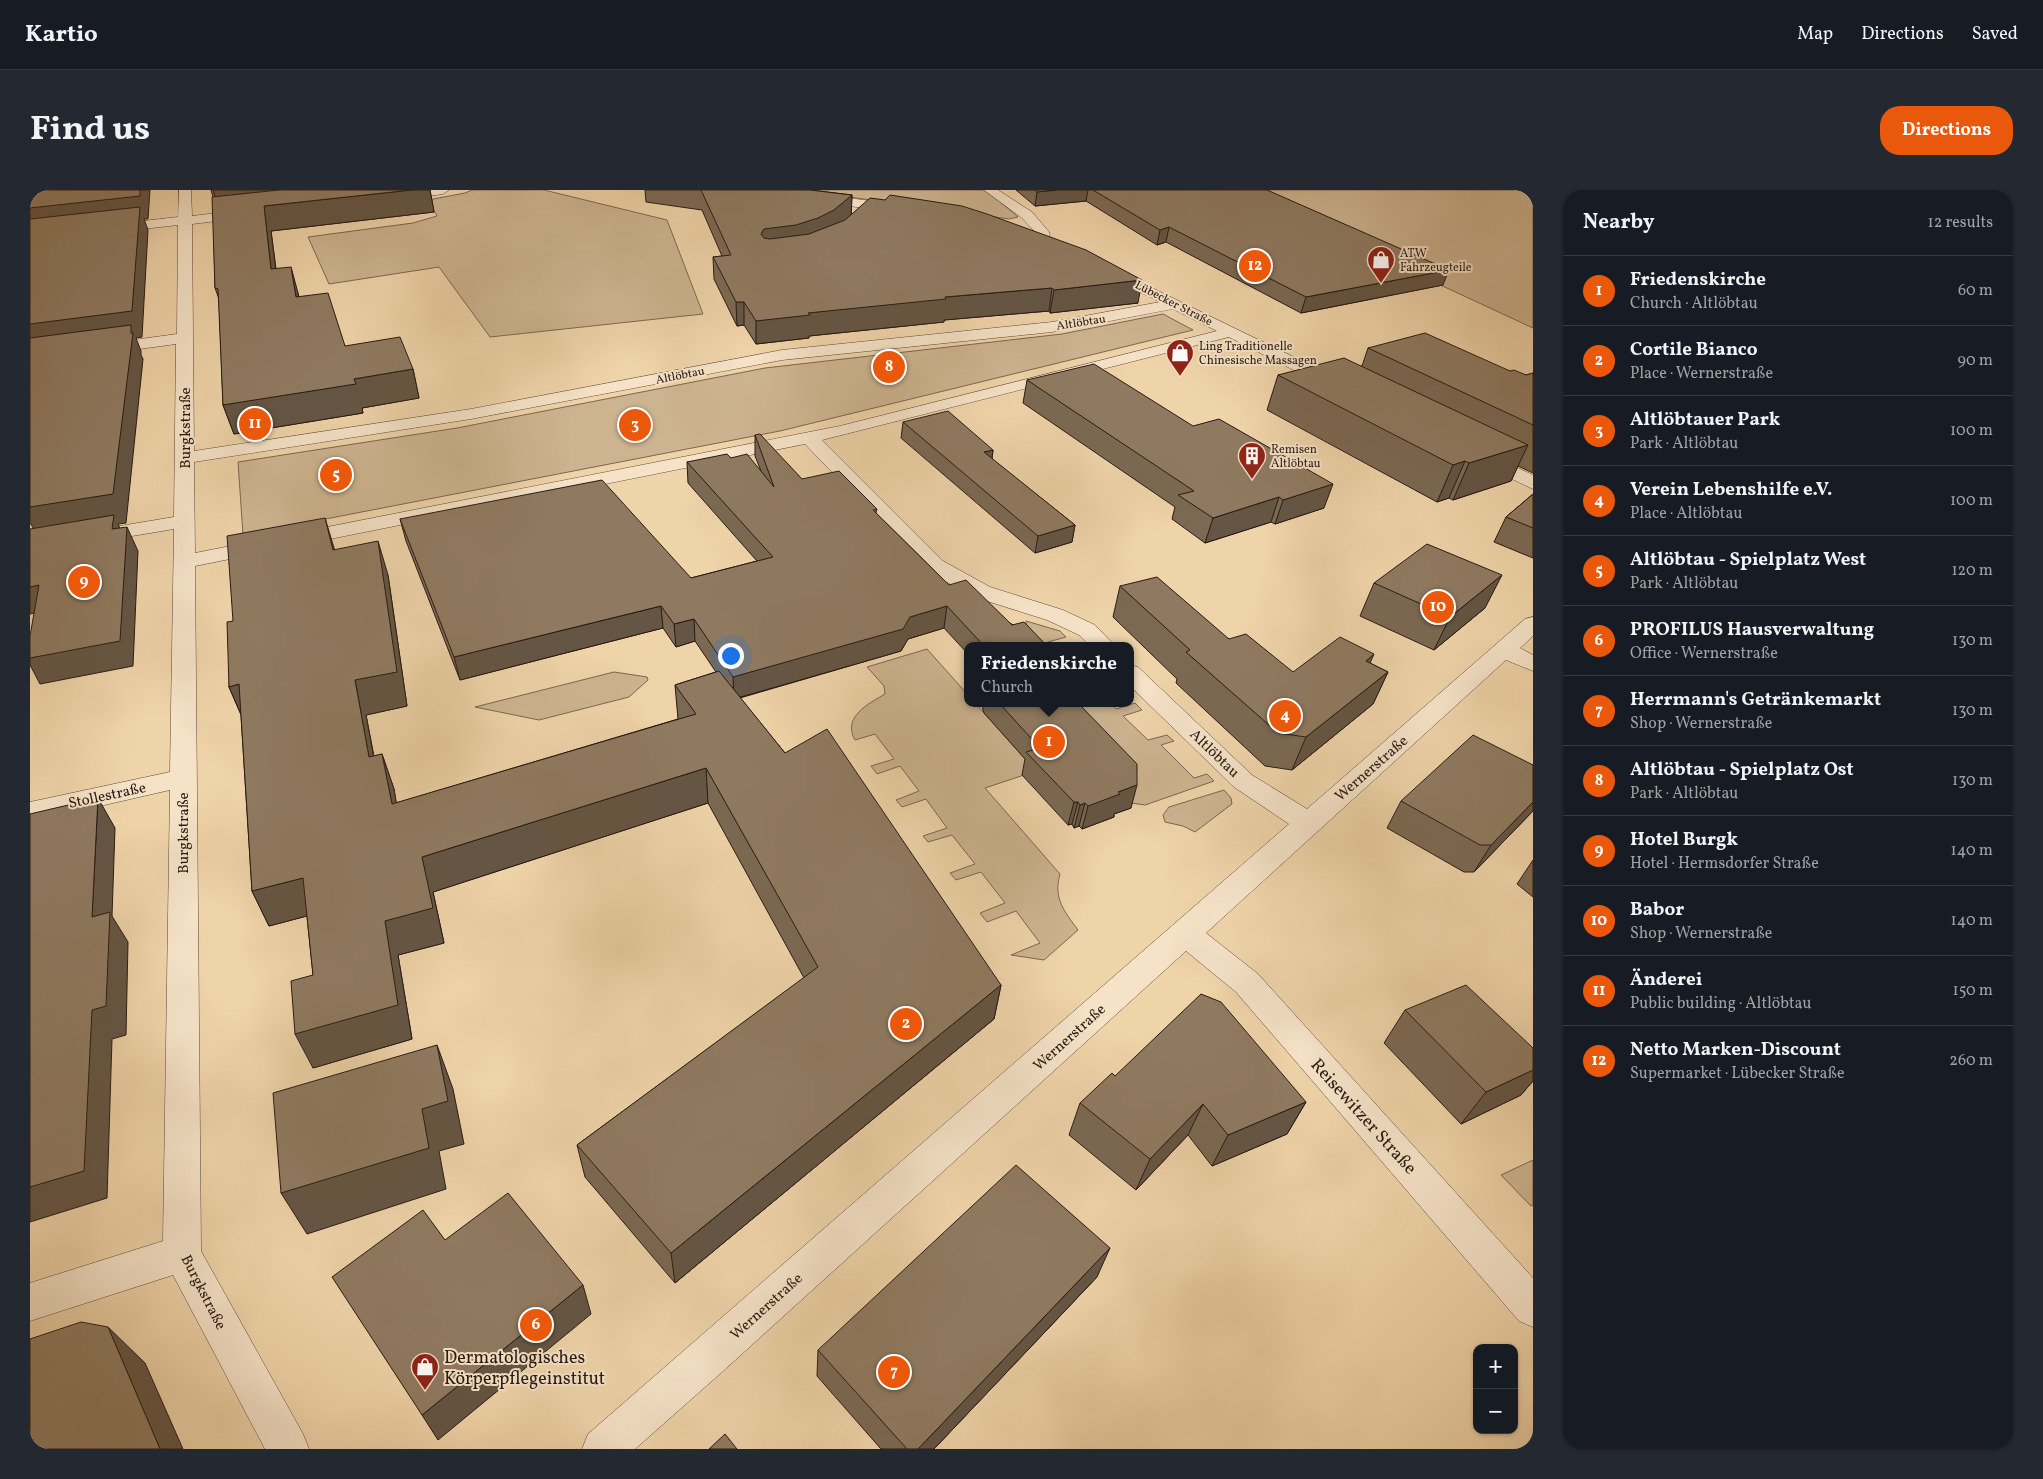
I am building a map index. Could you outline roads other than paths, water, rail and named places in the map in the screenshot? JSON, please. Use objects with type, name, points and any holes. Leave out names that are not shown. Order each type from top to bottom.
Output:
[{"type":"street","name":"Burgkstraße","points":[[185,190],[182,1254],[288,1449]]},
{"type":"street","points":[[763,190],[911,211]]},
{"type":"street","points":[[990,190],[1027,215],[1042,232],[1043,235],[1038,237]]},
{"type":"street","points":[[378,198],[437,191]]},
{"type":"street","points":[[860,217],[872,205]]},
{"type":"street","points":[[96,231],[262,212]]},
{"type":"street","points":[[1023,232],[1056,244]]},
{"type":"street","name":"Lübecker Straße","points":[[1097,264],[1354,393]]},
{"type":"street","name":"Altlöbtau","points":[[184,458],[470,414],[782,356],[1052,327],[1176,304]]},
{"type":"street","points":[[184,562],[809,437],[930,410],[1232,332]]},
{"type":"street","points":[[30,359],[185,338]]},
{"type":"street","points":[[809,437],[935,566],[982,592],[1055,615],[1087,630],[1099,642]]},
{"type":"street","points":[[1463,448],[1533,483]]},
{"type":"street","points":[[30,547],[184,521]]},
{"type":"street","name":"Wernerstraße","points":[[603,1449],[707,1359],[1533,624]]},
{"type":"street","points":[[1504,650],[1533,664]]},
{"type":"street","name":"Altlöbtau","points":[[1134,676],[1243,781],[1308,824]]},
{"type":"street","name":"Stollestraße","points":[[30,812],[183,778]]},
{"type":"street","name":"Reisewitzer Straße","points":[[1186,934],[1246,983],[1533,1307]]},
{"type":"street","points":[[30,1302],[182,1254]]},
{"type":"place","name":"Netto Marken-Discount","points":[[1255,266]]},
{"type":"place","name":"ATW Fahrzeugteile","points":[[1381,284]]},
{"type":"place","name":"Altlöbtau - Spielplatz Ost","points":[[889,367]]},
{"type":"place","name":"Ling Traditionelle Chinesische Massagen","points":[[1180,377]]},
{"type":"place","name":"Änderei","points":[[255,424]]},
{"type":"place","name":"Altlöbtauer Park","points":[[635,425]]},
{"type":"place","name":"Altlöbtau - Spielplatz West","points":[[336,475]]},
{"type":"place","name":"Remisen Altlöbtau","points":[[1252,480]]},
{"type":"place","name":"Hotel Burgk","points":[[84,582]]},
{"type":"place","name":"Babor","points":[[1438,607]]},
{"type":"place","name":"Verein Lebenshilfe e.V.","points":[[1285,716]]},
{"type":"place","name":"Friedenskirche","points":[[1049,742]]},
{"type":"place","name":"Cortile Bianco","points":[[906,1024]]},
{"type":"place","name":"PROFILUS Hausverwaltung","points":[[536,1325]]},
{"type":"place","name":"Herrmann's Getränkemarkt","points":[[894,1372]]},
{"type":"place","name":"Dermatologisches Körperpflegeinstitut","points":[[425,1391]]}]
